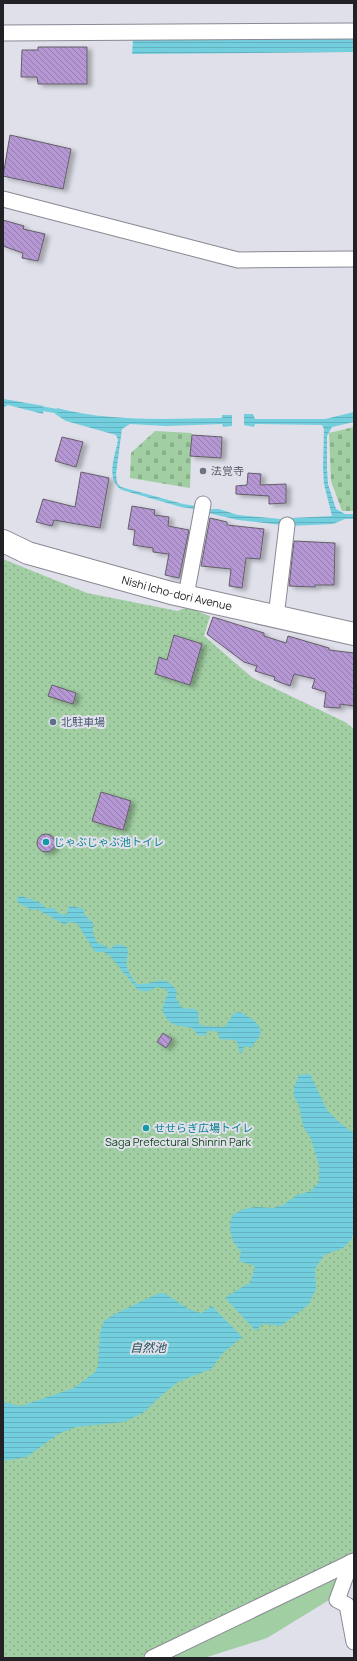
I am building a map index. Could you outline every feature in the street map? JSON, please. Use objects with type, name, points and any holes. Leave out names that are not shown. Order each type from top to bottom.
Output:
[{"type":"highway","name":"Nishi Icho-dori Avenue","points":[[3,541],[28,553],[186,596],[354,634]]},
{"type":"street","points":[[3,33],[354,31]]},
{"type":"street","points":[[3,199],[238,260],[354,259]]},
{"type":"street","points":[[186,596],[202,508]]},
{"type":"street","points":[[276,617],[287,525]]},
{"type":"street","points":[[352,1562],[337,1600],[347,1604],[354,1642]]},
{"type":"street","points":[[152,1658],[352,1562]]},
{"type":"green space","points":[[354,427],[354,511],[342,511],[331,481],[329,433]]},
{"type":"green space","points":[[155,431],[192,433],[190,488],[130,478],[131,453]]},
{"type":"green space","name":"Saga Prefectural Shinrin Park","points":[[3,559],[87,593],[178,611],[186,608],[210,616],[204,636],[253,678],[345,722],[354,729],[354,1556],[140,1658],[3,1658]]},
{"type":"green space","points":[[340,1576],[334,1597],[267,1638],[204,1658],[171,1658]]},
{"type":"water","points":[[354,38],[354,52],[132,54],[133,40]]},
{"type":"water","points":[[4,399],[44,406],[43,414],[8,405],[3,408]]},
{"type":"water","points":[[57,408],[98,416],[139,419],[222,418],[222,415],[232,415],[232,426],[223,427],[222,424],[166,426],[130,424],[122,429],[116,474],[117,483],[121,487],[183,504],[197,506],[195,509],[181,507],[122,490],[117,486],[112,474],[113,460],[118,440],[116,435],[66,421],[55,414]]},
{"type":"water","points":[[354,412],[354,422],[332,427],[327,436],[327,469],[328,484],[336,509],[345,514],[354,514],[354,519],[345,519],[333,524],[289,526],[291,518],[332,516],[324,484],[324,429],[322,425],[255,424],[254,427],[244,425],[244,414],[253,414],[255,419],[325,419]]},
{"type":"water","points":[[209,509],[219,509],[238,515],[281,519],[281,525],[238,520],[208,513]]},
{"type":"water","points":[[21,896],[39,902],[46,908],[53,908],[60,914],[67,915],[68,908],[71,906],[84,909],[84,914],[93,923],[93,934],[97,942],[110,949],[117,944],[127,947],[127,967],[137,984],[163,981],[172,985],[177,991],[176,998],[182,1008],[195,1009],[198,1012],[199,1024],[204,1026],[225,1027],[234,1013],[240,1012],[251,1018],[257,1024],[260,1035],[251,1048],[245,1046],[243,1048],[242,1053],[239,1052],[238,1044],[235,1040],[219,1039],[219,1033],[207,1031],[206,1036],[198,1035],[192,1028],[175,1025],[168,1021],[163,1012],[163,1006],[168,993],[166,989],[156,987],[147,991],[138,990],[110,956],[104,952],[96,952],[93,949],[77,923],[68,922],[65,925],[37,909],[32,910],[17,902],[17,898]]},
{"type":"water","points":[[310,1074],[327,1110],[340,1123],[354,1133],[354,1232],[351,1240],[343,1248],[324,1255],[315,1269],[316,1289],[308,1305],[281,1326],[262,1324],[256,1331],[225,1298],[247,1284],[250,1284],[255,1266],[239,1261],[241,1252],[232,1239],[230,1230],[232,1215],[244,1209],[256,1207],[273,1208],[283,1205],[297,1195],[311,1191],[319,1182],[319,1165],[311,1139],[303,1126],[299,1106],[294,1096],[294,1088],[299,1075]]},
{"type":"water","name":"自然池","points":[[164,1293],[190,1310],[202,1313],[212,1306],[242,1337],[223,1353],[211,1369],[178,1382],[143,1413],[124,1422],[76,1427],[58,1434],[27,1457],[3,1461],[3,1402],[21,1406],[74,1388],[95,1372],[98,1366],[100,1333],[104,1321],[115,1314],[157,1294]]},
{"type":"building","points":[[38,47],[87,47],[87,84],[38,84],[37,77],[21,77],[22,50],[38,50]]},
{"type":"building","points":[[10,135],[71,149],[63,189],[3,176]]},
{"type":"building","points":[[3,220],[24,226],[23,229],[45,234],[38,261],[22,258],[23,253],[3,246]]},
{"type":"building","points":[[192,435],[222,437],[221,458],[190,456]]},
{"type":"building","points":[[62,437],[83,442],[76,467],[55,461]]},
{"type":"building","points":[[81,472],[109,478],[100,528],[54,520],[52,526],[36,522],[43,499],[75,507]]},
{"type":"building","points":[[248,473],[261,474],[260,485],[286,484],[286,503],[269,504],[269,496],[236,494],[236,486],[247,485]]},
{"type":"building","points":[[132,506],[155,510],[154,515],[169,517],[168,526],[189,530],[179,578],[165,575],[169,554],[153,552],[153,548],[133,545],[135,530],[128,529]]},
{"type":"building","points":[[210,518],[227,522],[227,525],[264,529],[260,559],[246,558],[242,588],[229,586],[231,569],[201,566]]},
{"type":"building","points":[[294,541],[335,543],[334,585],[315,585],[315,587],[289,586]]},
{"type":"building","points":[[213,617],[264,633],[264,636],[286,643],[288,636],[329,648],[329,650],[354,653],[354,706],[340,704],[340,708],[324,707],[326,692],[312,688],[315,679],[294,674],[290,686],[274,680],[275,677],[255,671],[257,666],[244,662],[207,634]]},
{"type":"building","points":[[174,635],[202,644],[190,685],[155,674],[159,657],[167,660]]},
{"type":"building","points":[[52,685],[76,693],[73,704],[48,696]]},
{"type":"building","points":[[101,792],[131,801],[123,830],[92,821]]},
{"type":"building","name":"じゃぶじゃぶ池トイレ","points":[[46,834],[52,837],[55,843],[52,849],[46,852],[40,849],[37,843],[40,837]]},
{"type":"building","points":[[163,1033],[172,1039],[166,1048],[157,1042]]},
{"type":"waterway","points":[[44,409],[56,411]]},
{"type":"place","name":"法覚寺","points":[[203,471]]},
{"type":"place","name":"北駐車場","points":[[53,722]]},
{"type":"place","name":"じゃぶじゃぶ池トイレ","points":[[46,842]]},
{"type":"place","name":"せせらぎ広場トイレ","points":[[146,1128]]}]
